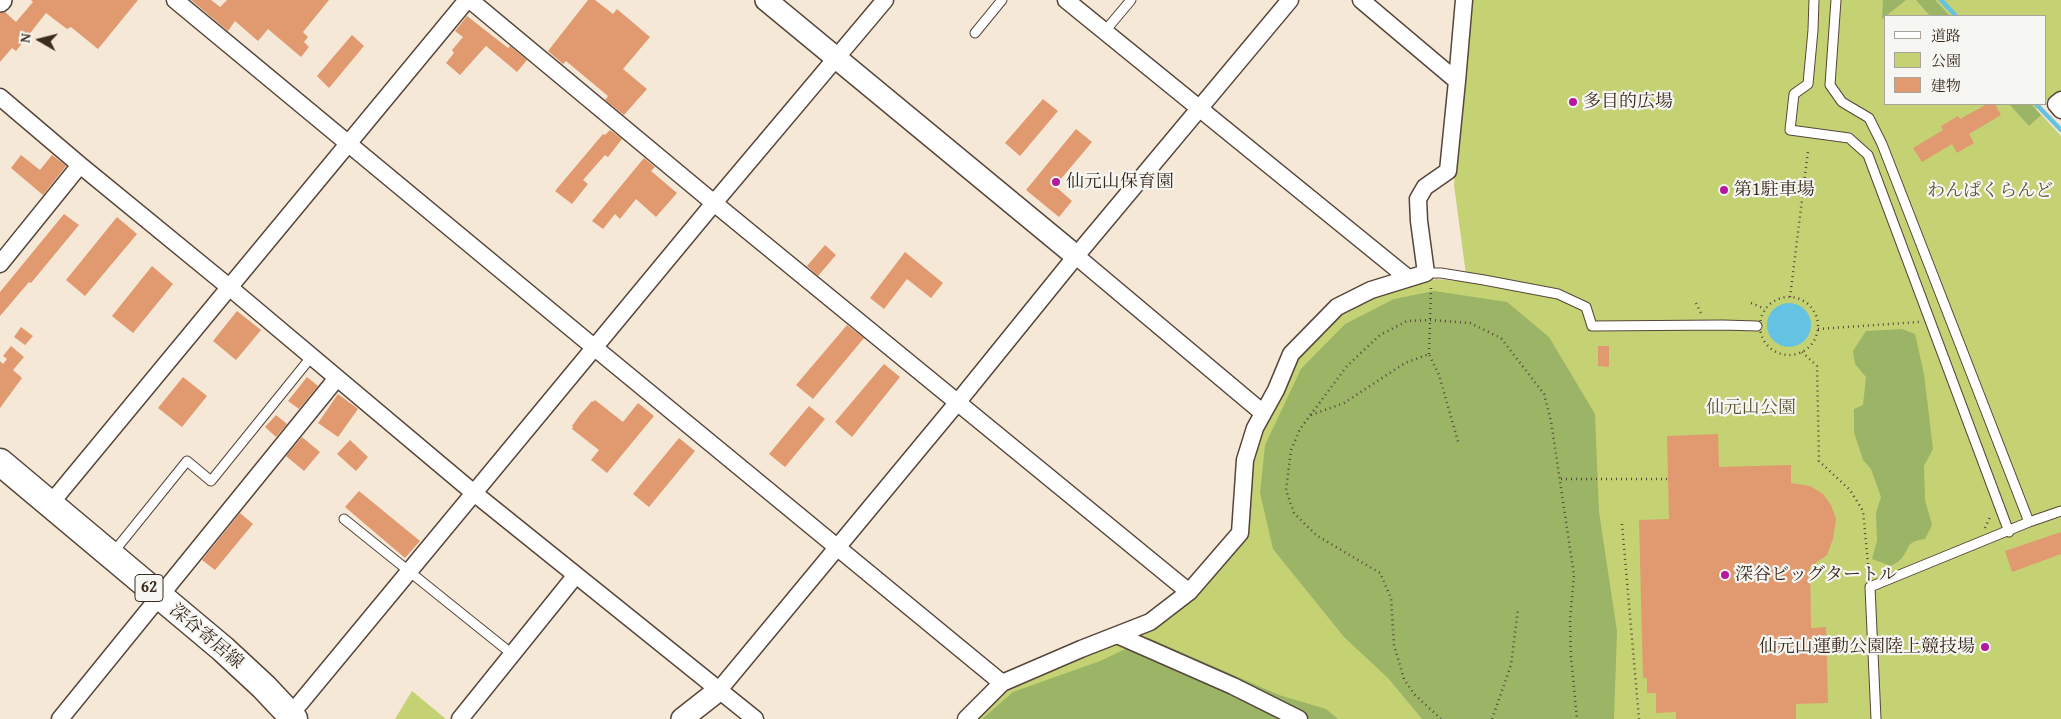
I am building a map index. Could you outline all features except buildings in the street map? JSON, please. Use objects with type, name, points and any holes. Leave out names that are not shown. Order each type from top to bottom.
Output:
[{"type":"main road","name":"深谷寄居線","points":[[0,462],[223,649],[293,717]]},
{"type":"street","points":[[175,0],[594,348],[838,546],[1002,683]]},
{"type":"street","points":[[51,503],[468,0],[1189,592]]},
{"type":"street","points":[[766,0],[1263,413]]},
{"type":"street","points":[[293,717],[409,570],[885,0]]},
{"type":"street","points":[[1066,0],[1408,278]]},
{"type":"street","points":[[682,719],[719,690],[1076,256],[1290,0]]},
{"type":"street","points":[[1361,0],[1457,81]]},
{"type":"street","points":[[966,719],[1002,683],[1150,622],[1189,592],[1240,533],[1246,460],[1255,428],[1276,390],[1291,354],[1337,307],[1371,290],[1429,273],[1419,221],[1418,199],[1425,187],[1448,172],[1464,0]]},
{"type":"street","points":[[0,97],[474,493],[755,719]]},
{"type":"street","points":[[2061,100],[2056,104],[2061,110]]},
{"type":"street","points":[[0,264],[80,165]]},
{"type":"street","points":[[60,719],[337,378]]},
{"type":"street","points":[[460,719],[576,575]]},
{"type":"street","points":[[1117,635],[1233,686],[1299,719]]},
{"type":"lane","points":[[975,33],[1002,0]]},
{"type":"lane","points":[[1105,31],[1131,0]]},
{"type":"lane","points":[[1814,0],[1808,84],[1794,94],[1790,130],[1849,138],[1868,155],[2009,532]]},
{"type":"lane","points":[[1836,0],[1830,85],[1842,102],[1869,118],[1882,144],[2029,522]]},
{"type":"lane","points":[[1429,273],[1441,273],[1484,280],[1558,294],[1586,307],[1592,326],[1757,326]]},
{"type":"lane","points":[[112,554],[187,461],[211,481],[312,356]]},
{"type":"lane","points":[[1876,719],[1870,587],[2009,532],[2029,522],[2061,511]]},
{"type":"lane","points":[[344,519],[512,654]]},
{"type":"path","points":[[1790,297],[1808,151]]},
{"type":"path","points":[[1429,273],[1429,354],[1439,376],[1459,445]]},
{"type":"path","points":[[1781,298],[1800,298],[1814,310],[1818,320],[1816,338],[1802,352],[1793,355],[1784,355],[1775,351],[1767,345],[1762,337],[1760,327],[1765,309],[1772,302],[1781,298]]},
{"type":"path","points":[[1751,304],[1765,309]]},
{"type":"path","points":[[1441,719],[1414,694],[1404,680],[1394,645],[1391,598],[1380,573],[1316,535],[1294,513],[1286,490],[1292,450],[1300,429],[1347,366],[1380,335],[1407,321],[1430,320],[1470,323],[1501,338],[1544,394],[1552,421],[1574,575],[1570,620],[1571,657],[1577,719]]},
{"type":"path","points":[[1818,329],[1925,321]]},
{"type":"path","points":[[1802,352],[1817,366],[1819,461],[1850,490],[1862,511],[1870,587]]},
{"type":"path","points":[[1310,416],[1344,402],[1406,363],[1429,354]]},
{"type":"path","points":[[1561,479],[1668,479]]},
{"type":"path","points":[[1622,524],[1639,719]]},
{"type":"path","points":[[1492,719],[1511,665],[1518,609]]},
{"type":"green space","name":"仙元山公園","points":[[1468,0],[2061,0],[2061,90],[2046,101],[2046,15],[1884,15],[1884,105],[2042,105],[2036,109],[2061,136],[2061,719],[971,719],[1008,685],[1110,643],[1235,551],[1251,465],[1260,432],[1291,367],[1304,348],[1339,314],[1373,296],[1436,279],[1467,282],[1454,185]]},
{"type":"green space","points":[[1883,0],[1906,0],[1887,15],[1884,15],[1882,19]]},
{"type":"green space","points":[[1916,0],[1935,0],[1949,15],[1929,15]]},
{"type":"green space","points":[[2010,105],[2032,105],[2041,115],[2029,126]]},
{"type":"green space","points":[[1434,291],[1507,302],[1549,337],[1595,414],[1599,512],[1617,631],[1614,719],[1422,719],[1388,678],[1344,637],[1273,549],[1260,493],[1265,445],[1301,369],[1345,324],[1394,299]]},
{"type":"green space","points":[[1902,329],[1915,334],[1924,374],[1933,449],[1924,466],[1925,500],[1932,525],[1925,539],[1911,544],[1900,560],[1891,566],[1872,559],[1877,541],[1876,513],[1881,497],[1871,469],[1863,460],[1854,432],[1854,409],[1863,405],[1866,377],[1855,364],[1853,351],[1866,331]]},
{"type":"green space","points":[[1149,638],[1279,695],[1326,709],[1338,719],[982,719],[1013,692],[1100,661]]},
{"type":"green space","points":[[412,691],[446,719],[395,719]]},
{"type":"water","points":[[1789,303],[1801,307],[1807,313],[1811,325],[1807,337],[1801,343],[1789,347],[1777,343],[1771,337],[1767,325],[1771,313],[1777,307]]},
{"type":"waterway","points":[[1941,0],[1955,15]]},
{"type":"waterway","points":[[2037,105],[2061,130]]},
{"type":"place","name":"多目的広場","points":[[1573,102]]},
{"type":"place","name":"仙元山保育園","points":[[1056,182]]},
{"type":"place","name":"第1駐車場","points":[[1724,190]]},
{"type":"place","name":"深谷ビッグタートル","points":[[1725,575]]},
{"type":"place","name":"仙元山運動公園陸上競技場","points":[[1985,647]]},
{"type":"park label","name":"わんぱくらんど","points":[[1990,191]]}]
